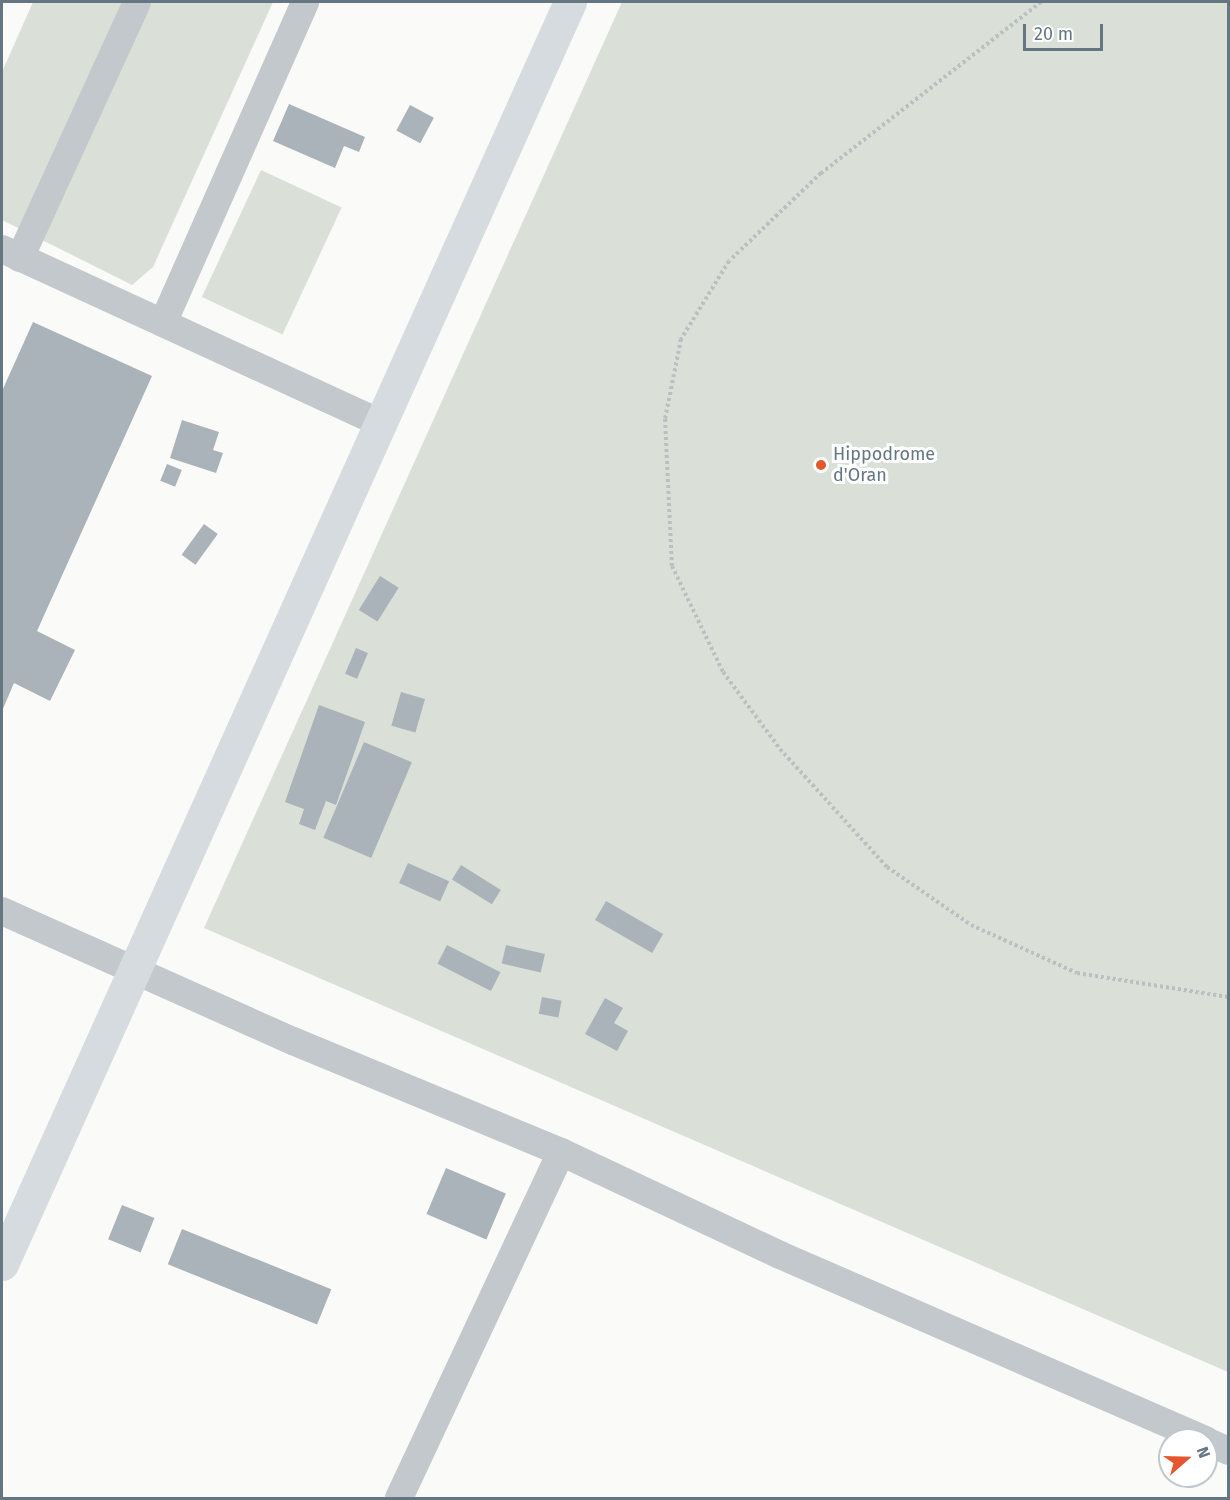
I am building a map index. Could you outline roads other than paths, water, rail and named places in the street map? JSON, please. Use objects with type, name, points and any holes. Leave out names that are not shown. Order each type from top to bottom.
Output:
[{"type":"main road","points":[[2,1264],[136,971],[570,2]]},
{"type":"street","points":[[136,2],[11,254],[381,423]]},
{"type":"street","points":[[163,323],[305,2]]},
{"type":"street","points":[[2,911],[136,971],[561,1152],[780,1255],[1177,1428]]},
{"type":"street","points":[[399,1498],[561,1152]]},
{"type":"place","name":"Hippodrome d'Oran","points":[[821,465]]}]
